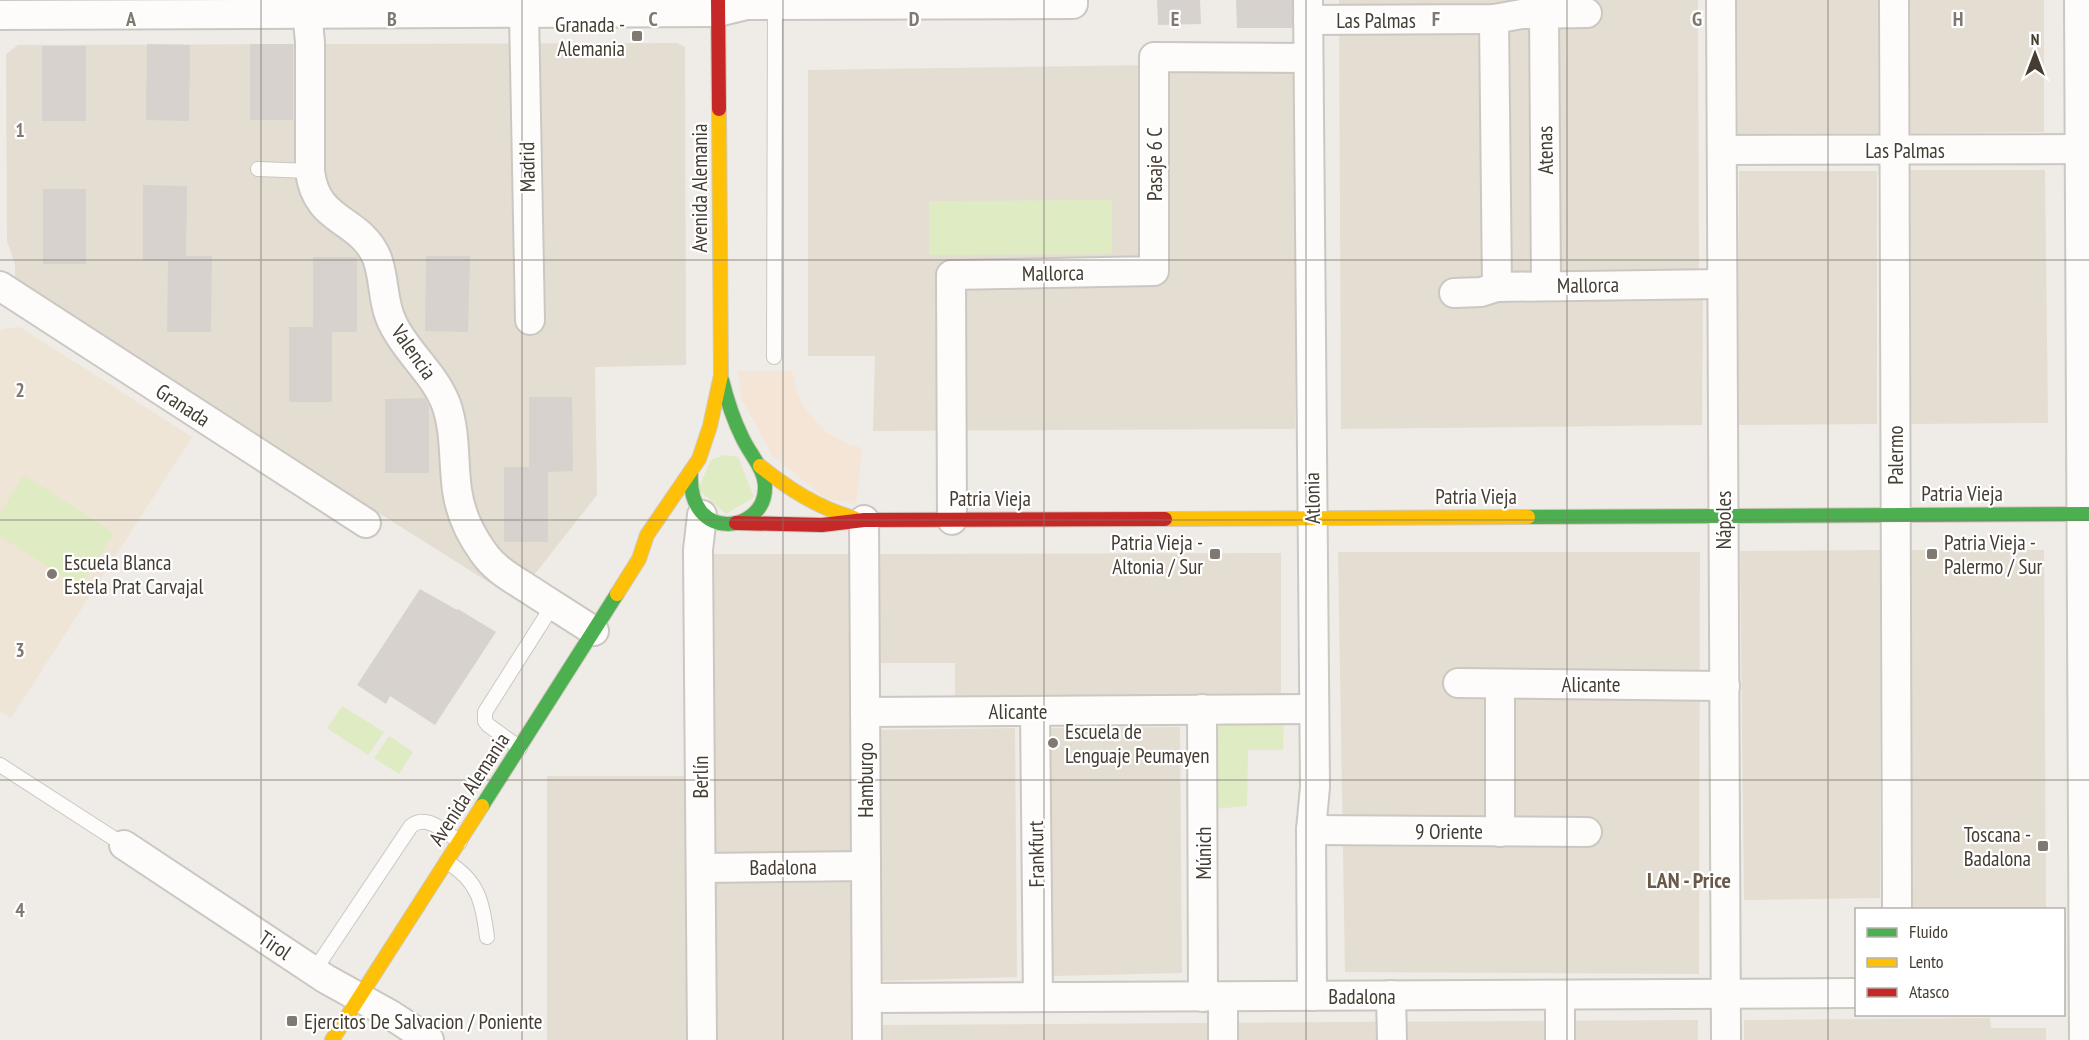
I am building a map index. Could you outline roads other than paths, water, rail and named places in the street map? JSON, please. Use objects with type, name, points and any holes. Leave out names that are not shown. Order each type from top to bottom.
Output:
[{"type":"street","name":"Nápoles","points":[[1721,0],[1726,1040]]},
{"type":"street","name":"Palermo","points":[[1893,0],[1897,908]]},
{"type":"street","points":[[2079,0],[2084,149],[2086,846],[2079,992],[2084,1040]]},
{"type":"street","points":[[0,15],[220,7],[524,13],[775,3],[1073,2]]},
{"type":"street","name":"Avenida Alemania","points":[[332,1040],[594,632],[639,559],[652,526],[699,459],[711,426],[721,375],[718,6]]},
{"type":"street","name":"Valencia","points":[[306,7],[310,42],[311,185],[322,206],[361,236],[374,252],[379,265],[386,307],[392,322],[398,334],[438,386],[451,422],[460,503],[477,543],[495,566],[594,632]]},
{"type":"street","name":"Las Palmas","points":[[1308,10],[1494,19],[1544,13],[1587,13]]},
{"type":"street","name":"Atlonia","points":[[1308,10],[1315,787],[1311,830],[1311,996]]},
{"type":"street","name":"Madrid","points":[[524,13],[530,320]]},
{"type":"street","name":"Atenas","points":[[1544,13],[1546,286]]},
{"type":"street","points":[[1494,19],[1497,287]]},
{"type":"street","name":"Pasaje 6 C","points":[[1154,271],[1154,57],[1308,58]]},
{"type":"street","name":"Las Palmas","points":[[1722,150],[2084,149]]},
{"type":"street","name":"Mallorca","points":[[952,520],[951,275],[1154,271]]},
{"type":"street","name":"Mallorca","points":[[1454,292],[1481,292],[1497,287],[1722,284]]},
{"type":"street","name":"Granada","points":[[0,286],[366,523]]},
{"type":"street","name":"Avenida Alemania","points":[[721,375],[736,423],[766,485],[763,500],[755,512],[736,523]]},
{"type":"street","points":[[730,448],[738,449],[756,461]]},
{"type":"street","name":"Avenida Alemania","points":[[699,459],[713,450]]},
{"type":"street","name":"Patria Vieja","points":[[756,461],[811,501],[828,510],[864,520]]},
{"type":"street","points":[[691,473],[690,495],[693,520],[721,524],[736,523]]},
{"type":"street","name":"Patria Vieja","points":[[736,523],[822,525],[864,520],[2085,514]]},
{"type":"street","name":"Berlín","points":[[693,520],[698,550],[702,1040]]},
{"type":"street","name":"Hamburgo","points":[[864,520],[867,1040]]},
{"type":"street","name":"Avenida Alemania","points":[[639,559],[662,540]]},
{"type":"street","name":"Alicante","points":[[1458,683],[1725,686]]},
{"type":"street","points":[[1500,684],[1500,832]]},
{"type":"street","name":"Múnich","points":[[1202,709],[1213,997],[1223,1040]]},
{"type":"street","name":"Alicante","points":[[865,712],[1314,709]]},
{"type":"street","name":"Frankfurt","points":[[1035,711],[1038,997]]},
{"type":"street","name":"9 Oriente","points":[[1311,830],[1587,832]]},
{"type":"street","name":"Tirol","points":[[124,845],[314,971],[429,1040]]},
{"type":"street","name":"Badalona","points":[[701,868],[866,866]]},
{"type":"street","name":"Badalona","points":[[867,999],[1855,993]]},
{"type":"street","points":[[1391,995],[1392,1040]]},
{"type":"street","points":[[1560,995],[1560,1040]]},
{"type":"lane","points":[[774,357],[775,3]]},
{"type":"lane","points":[[258,169],[310,171]]},
{"type":"lane","points":[[520,748],[488,725],[485,721],[485,712],[553,605]]},
{"type":"lane","points":[[0,765],[124,845]]},
{"type":"lane","points":[[314,971],[411,826],[419,821],[430,822],[459,842]]},
{"type":"lane","points":[[447,862],[462,871],[474,887],[482,909],[487,937]]},
{"type":"place","name":"Granada - Alemania","points":[[637,36]]},
{"type":"place","name":"Patria Vieja - Altonia / Sur","points":[[1215,554]]},
{"type":"place","name":"Patria Vieja - Palermo / Sur","points":[[1932,554]]},
{"type":"place","name":"Escuela Blanca Estela Prat Carvajal","points":[[52,574]]},
{"type":"place","name":"Escuela de Lenguaje Peumayen","points":[[1053,743]]},
{"type":"place","name":"Toscana - Badalona","points":[[2043,846]]},
{"type":"place","name":"Ejercitos De Salvacion / Poniente","points":[[292,1021]]},
{"type":"district","name":"LAN - Price","points":[[1689,880]]}]
